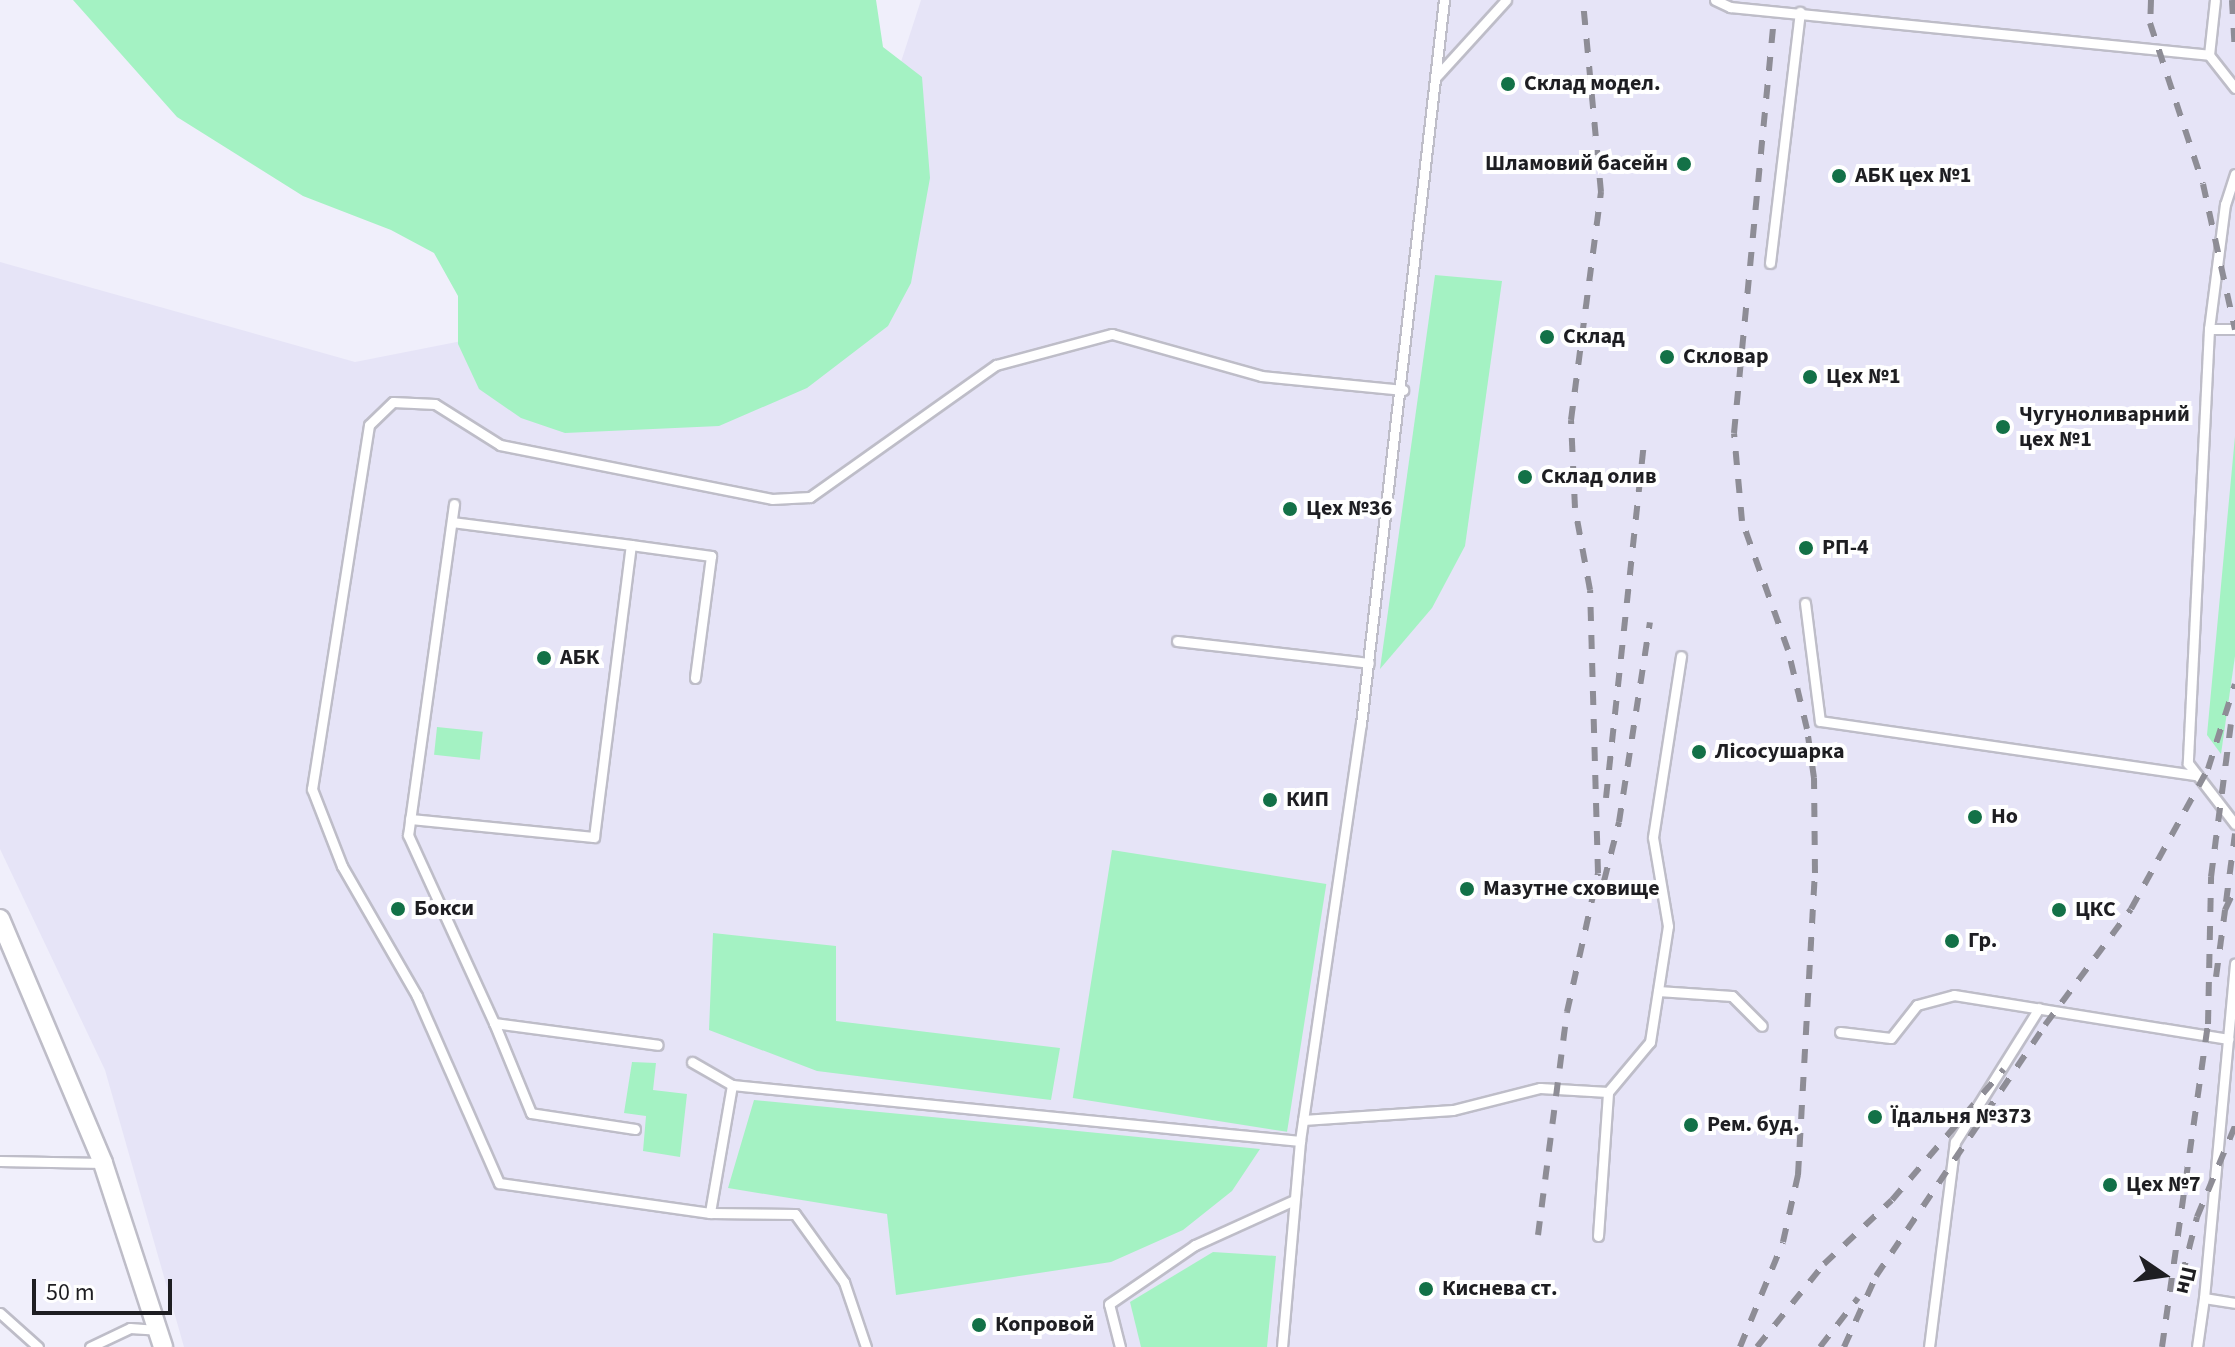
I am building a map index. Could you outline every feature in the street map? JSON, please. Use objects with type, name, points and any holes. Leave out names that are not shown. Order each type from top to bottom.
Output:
[{"type":"street","points":[[0,919],[103,1163],[160,1338]]},
{"type":"lane","points":[[1282,1347],[1300,1141],[1369,663],[1403,390],[1444,0]]},
{"type":"lane","points":[[1436,77],[1506,0]]},
{"type":"lane","points":[[1715,0],[1730,7],[2209,55]]},
{"type":"lane","points":[[2215,0],[2209,55],[2235,88]]},
{"type":"lane","points":[[1770,263],[1800,12]]},
{"type":"lane","points":[[2235,174],[2225,204],[2209,329],[2188,763],[2235,824]]},
{"type":"lane","points":[[2209,329],[2235,329]]},
{"type":"lane","points":[[866,1347],[844,1282],[795,1214],[710,1213],[499,1183],[417,996],[342,866],[312,789],[369,425],[393,402],[435,404],[500,445],[772,499],[810,497],[996,365],[1112,334],[1261,376],[1403,390]]},
{"type":"lane","points":[[454,504],[408,835],[494,1023],[531,1113],[635,1129]]},
{"type":"lane","points":[[452,522],[711,556],[695,678]]},
{"type":"lane","points":[[410,819],[594,837],[631,545]]},
{"type":"lane","points":[[1805,603],[1820,721],[2197,775]]},
{"type":"lane","points":[[1177,641],[1369,663]]},
{"type":"lane","points":[[1598,1236],[1608,1092],[1650,1042],[1668,926],[1653,837],[1681,656]]},
{"type":"lane","points":[[2197,1347],[2235,963]]},
{"type":"lane","points":[[1658,991],[1732,996],[1762,1026]]},
{"type":"lane","points":[[1840,1032],[1891,1038],[1917,1005],[1954,995],[2229,1039]]},
{"type":"lane","points":[[1929,1347],[1955,1142],[2039,1008]]},
{"type":"lane","points":[[494,1023],[658,1045]]},
{"type":"lane","points":[[692,1062],[732,1085],[1300,1141]]},
{"type":"lane","points":[[710,1213],[732,1085]]},
{"type":"lane","points":[[1303,1120],[1453,1110],[1540,1088],[1608,1092]]},
{"type":"lane","points":[[0,1161],[103,1163]]},
{"type":"lane","points":[[1120,1347],[1109,1304],[1195,1245],[1294,1200]]},
{"type":"lane","points":[[2204,1298],[2235,1303]]},
{"type":"lane","points":[[0,1313],[38,1347]]},
{"type":"lane","points":[[90,1347],[130,1328],[160,1338]]},
{"type":"shaded area","points":[[921,0],[2235,0],[2235,1347],[184,1347],[105,1070],[0,849],[0,262],[355,362],[705,293],[889,99]]},
{"type":"green space","points":[[73,0],[876,0],[883,47],[922,77],[930,178],[911,283],[888,326],[807,388],[719,426],[565,433],[521,418],[479,389],[458,344],[458,296],[434,253],[391,230],[303,196],[177,117]]},
{"type":"green space","points":[[1435,275],[1502,281],[1465,546],[1432,608],[1380,669]]},
{"type":"green space","points":[[2235,436],[2235,656],[2221,754],[2207,735]]},
{"type":"green space","points":[[437,727],[483,732],[480,760],[434,755]]},
{"type":"green space","points":[[1112,850],[1326,884],[1287,1132],[1073,1098]]},
{"type":"green space","points":[[713,933],[836,946],[836,1021],[1060,1048],[1051,1100],[817,1071],[709,1030]]},
{"type":"green space","points":[[632,1062],[656,1063],[653,1090],[687,1094],[680,1157],[643,1151],[646,1116],[624,1113]]},
{"type":"green space","points":[[754,1100],[1260,1149],[1232,1191],[1183,1230],[1111,1262],[896,1295],[887,1214],[728,1188]]},
{"type":"green space","points":[[1213,1252],[1276,1256],[1267,1347],[1141,1347],[1130,1302]]},
{"type":"railway","points":[[1538,1235],[1567,1012],[1598,873],[1590,590],[1575,508],[1571,420],[1601,192],[1583,0]]},
{"type":"railway","points":[[2151,0],[2150,23],[2203,184],[2235,330]]},
{"type":"railway","points":[[2232,0],[2235,54]]},
{"type":"railway","points":[[1740,1347],[1783,1242],[1798,1175],[1815,873],[1814,778],[1807,729],[1788,650],[1742,521],[1734,433],[1773,25]]},
{"type":"railway","points":[[1606,798],[1643,449]]},
{"type":"railway","points":[[1604,881],[1619,822],[1650,622]]},
{"type":"railway","points":[[1844,1347],[1876,1276],[2045,1025],[2131,909],[2208,769],[2235,684]]},
{"type":"railway","points":[[2162,1347],[2208,1024],[2211,877],[2231,724]]},
{"type":"railway","points":[[2226,902],[2235,834]]},
{"type":"railway","points":[[2216,977],[2225,910],[2235,889]]},
{"type":"railway","points":[[1757,1347],[1824,1264],[1892,1200],[2004,1069]]},
{"type":"railway","points":[[2182,1276],[2197,1217],[2235,1126]]},
{"type":"railway","points":[[1820,1347],[1858,1298]]},
{"type":"place","name":"Склад модел.","points":[[1508,84]]},
{"type":"place","name":"Шламовий басейн","points":[[1684,164]]},
{"type":"place","name":"АБК цех №1","points":[[1839,176]]},
{"type":"place","name":"Склад","points":[[1547,337]]},
{"type":"place","name":"Скловар","points":[[1667,357]]},
{"type":"place","name":"Цех №1","points":[[1810,377]]},
{"type":"place","name":"Чугуноливарний цех №1","points":[[2003,427]]},
{"type":"place","name":"Склад олив","points":[[1525,477]]},
{"type":"place","name":"Цех №36","points":[[1290,509]]},
{"type":"place","name":"РП-4","points":[[1806,548]]},
{"type":"place","name":"АБК","points":[[544,658]]},
{"type":"place","name":"Лісосушарка","points":[[1699,752]]},
{"type":"place","name":"КИП","points":[[1270,800]]},
{"type":"place","name":"Но","points":[[1975,817]]},
{"type":"place","name":"Мазутне сховище","points":[[1467,889]]},
{"type":"place","name":"Бокси","points":[[398,909]]},
{"type":"place","name":"ЦКС","points":[[2059,910]]},
{"type":"place","name":"Гр.","points":[[1952,941]]},
{"type":"place","name":"Їдальня №373","points":[[1875,1117]]},
{"type":"place","name":"Рем. буд.","points":[[1691,1125]]},
{"type":"place","name":"Цех №7","points":[[2110,1185]]},
{"type":"place","name":"Киснева ст.","points":[[1426,1289]]},
{"type":"place","name":"Копровой","points":[[979,1325]]}]
